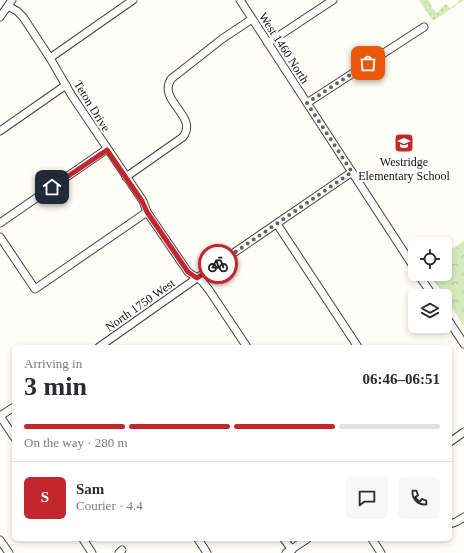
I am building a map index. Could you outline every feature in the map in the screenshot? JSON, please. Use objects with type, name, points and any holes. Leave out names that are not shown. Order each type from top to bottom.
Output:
[{"type":"street","points":[[50,58],[133,0]]},
{"type":"street","name":"West 1460 North","points":[[240,0],[408,258]]},
{"type":"street","points":[[268,43],[333,0]]},
{"type":"street","points":[[0,18],[10,3]]},
{"type":"street","name":"Teton Drive","points":[[10,3],[23,17],[107,150],[142,201],[147,212],[188,272],[202,281],[246,345]]},
{"type":"street","points":[[126,177],[183,137],[187,129],[187,123],[168,94],[167,86],[171,79],[222,39],[252,19]]},
{"type":"street","points":[[307,103],[424,27]]},
{"type":"street","points":[[0,131],[66,85]]},
{"type":"street","points":[[0,223],[107,150]]},
{"type":"street","name":"North 1750 West","points":[[102,345],[352,172]]},
{"type":"street","points":[[0,237],[34,289],[147,212]]},
{"type":"street","points":[[276,224],[357,345]]},
{"type":"street","points":[[452,326],[464,344]]},
{"type":"street","points":[[12,408],[0,416],[12,434]]},
{"type":"street","points":[[452,441],[464,432]]},
{"type":"street","points":[[452,523],[464,517]]},
{"type":"street","points":[[0,540],[9,553]]},
{"type":"street","points":[[84,541],[92,553]]},
{"type":"street","points":[[199,541],[207,553]]},
{"type":"street","points":[[285,541],[289,551],[305,541]]},
{"type":"street","points":[[373,541],[381,553]]},
{"type":"green space","points":[[419,0],[428,0],[432,6],[431,7],[437,13],[445,4],[450,8],[459,2],[458,0],[464,0],[433,21]]},
{"type":"green space","points":[[464,241],[464,327],[452,307],[452,289],[440,289],[434,281],[452,281],[452,249]]},
{"type":"way so far","points":[[218,264],[352,172],[307,103],[368,63]]},
{"type":"place","name":"Westridge Elementary School","points":[[404,143]]},
{"type":"route","points":[[52,187],[107,150],[188,272],[197,278],[218,264]]}]
